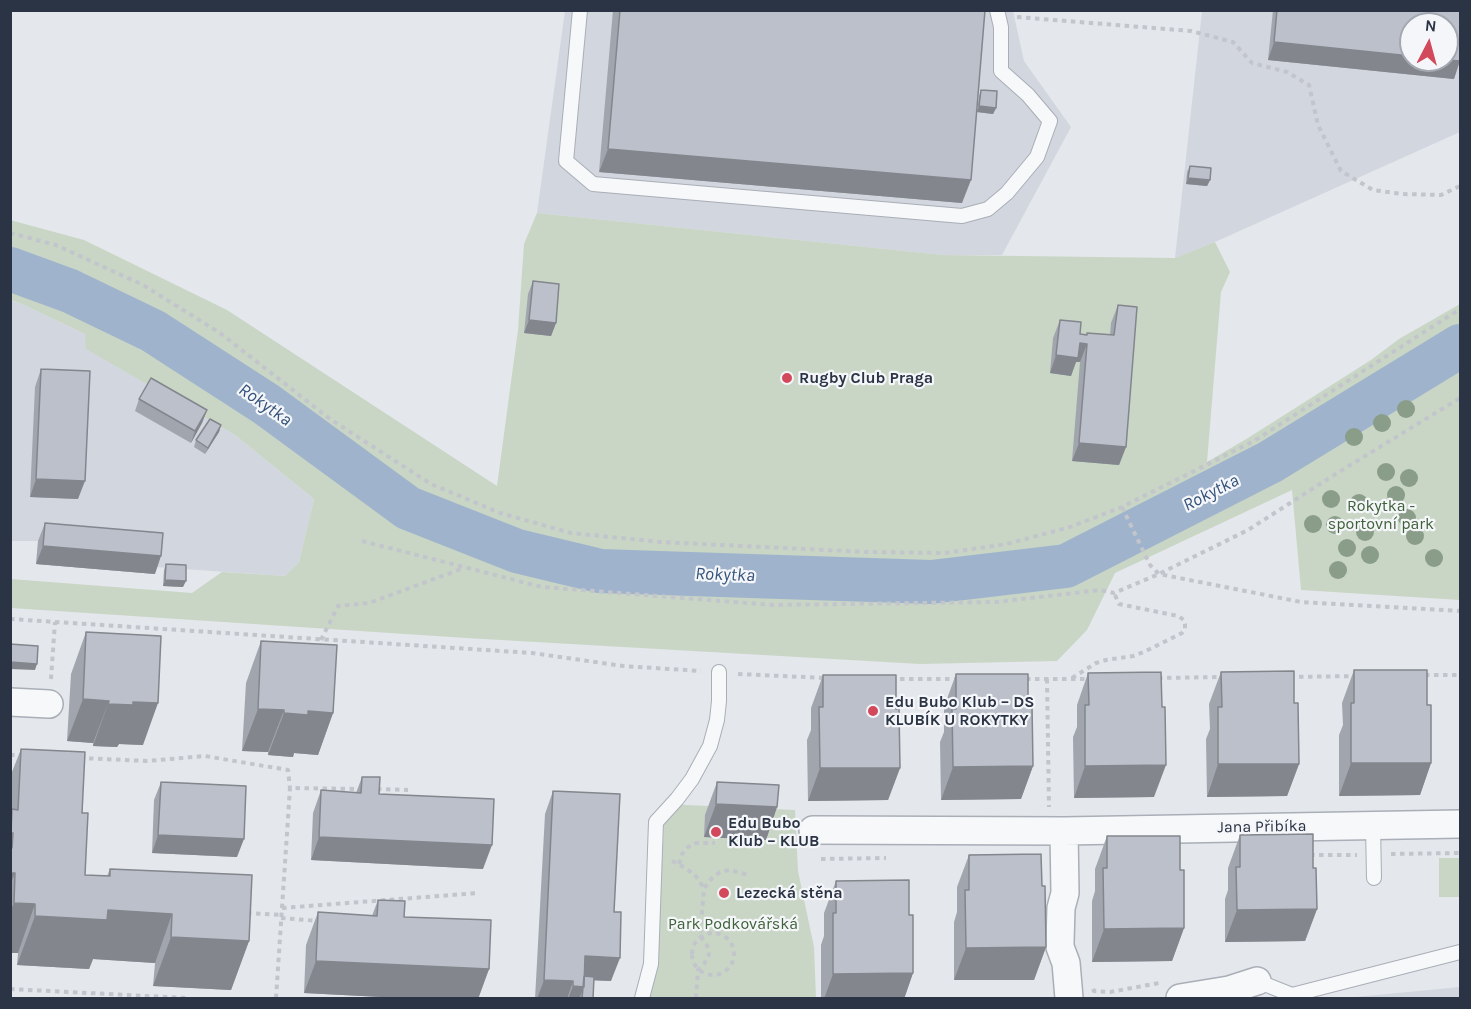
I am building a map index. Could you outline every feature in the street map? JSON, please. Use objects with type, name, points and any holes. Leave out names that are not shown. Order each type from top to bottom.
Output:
[{"type":"street","points":[[10,702],[50,704]]},
{"type":"street","name":"Jana Přibíka","points":[[813,830],[1057,831],[1461,824]]},
{"type":"street","points":[[1057,831],[1065,893],[1059,929],[1060,947],[1078,992]]},
{"type":"street","points":[[1173,990],[1230,990],[1257,981]]},
{"type":"lane","points":[[580,10],[566,161],[593,184],[962,216],[988,209],[1007,193],[1036,157],[1050,121],[1028,95],[1001,70],[1001,27],[998,13]]},
{"type":"lane","points":[[642,999],[651,964],[656,822],[692,779],[710,746],[717,720],[719,672]]},
{"type":"lane","points":[[1373,825],[1374,878]]},
{"type":"lane","points":[[1257,981],[1292,995],[1461,952]]},
{"type":"path","points":[[998,13],[1191,31],[1233,42],[1252,63],[1287,72],[1309,85],[1318,125],[1341,171],[1374,190],[1393,193],[1441,195],[1461,186]]},
{"type":"path","points":[[10,233],[56,245],[143,285],[220,333],[330,419],[431,484],[500,513],[570,533],[661,543],[945,553],[1007,544],[1070,527],[1122,507],[1254,441],[1461,309]]},
{"type":"path","points":[[362,541],[542,587],[773,605],[996,603],[1100,590],[1114,593],[1159,574],[1248,530],[1461,398]]},
{"type":"path","points":[[1122,507],[1150,565],[1159,574],[1301,602],[1461,611]]},
{"type":"path","points":[[321,640],[338,606],[369,603],[465,568]]},
{"type":"path","points":[[1071,679],[1096,663],[1144,652],[1182,633],[1185,629],[1184,620],[1178,616],[1119,604],[1114,593]]},
{"type":"path","points":[[10,619],[532,653],[623,666],[834,678]]},
{"type":"path","points":[[52,669],[55,622]]},
{"type":"path","points":[[1425,675],[1461,675]]},
{"type":"path","points":[[1283,676],[1366,676]]},
{"type":"path","points":[[1154,678],[1224,677]]},
{"type":"path","points":[[883,679],[960,679]]},
{"type":"path","points":[[1025,679],[1095,679]]},
{"type":"path","points":[[1047,679],[1057,831]]},
{"type":"path","points":[[10,755],[22,755]]},
{"type":"path","points":[[79,758],[147,761],[205,756],[288,770],[290,788],[276,999]]},
{"type":"path","points":[[290,788],[361,789]]},
{"type":"path","points":[[372,789],[408,790]]},
{"type":"path","points":[[679,864],[682,854],[688,847],[696,843],[715,843]]},
{"type":"path","points":[[1305,855],[1461,853]]},
{"type":"path","points":[[654,855],[679,864],[695,875],[704,888]]},
{"type":"path","points":[[821,859],[889,858]]},
{"type":"path","points":[[696,999],[698,970],[709,955],[707,945],[700,936],[704,888],[720,872],[729,870],[748,874]]},
{"type":"path","points":[[282,908],[478,893]]},
{"type":"path","points":[[246,913],[327,921]]},
{"type":"path","points":[[709,932],[718,932],[726,936],[735,951],[734,961],[729,968],[722,974],[713,975],[698,970],[692,960],[694,943],[700,936],[709,932]]},
{"type":"path","points":[[10,989],[186,999]]},
{"type":"path","points":[[1078,992],[1173,990]]},
{"type":"shaded area","points":[[565,11],[1013,11],[1024,61],[1071,127],[1002,255],[943,255],[537,213]]},
{"type":"shaded area","points":[[1202,11],[1460,11],[1460,132],[1175,258]]},
{"type":"shaded area","points":[[10,300],[85,334],[87,349],[235,435],[314,499],[299,562],[285,576],[155,567],[155,574],[36,564],[38,541],[11,541]]},
{"type":"shaded area","points":[[1460,987],[1460,998],[1345,998]]},
{"type":"green space","name":"Rokytka - sportovní park","points":[[537,213],[943,255],[1175,258],[1215,242],[1230,272],[1221,292],[1207,462],[1371,360],[1399,339],[1460,304],[1460,600],[1301,590],[1292,490],[1115,573],[1087,630],[1057,661],[920,664],[466,638],[11,608],[11,579],[192,593],[222,572],[285,576],[299,562],[314,499],[235,435],[86,349],[85,334],[11,300],[10,220],[84,240],[227,310],[497,486],[518,330],[524,244]]},
{"type":"green space","name":"Park Podkovářská","points":[[665,804],[795,810],[798,871],[814,947],[816,998],[648,998],[657,965]]},
{"type":"green space","points":[[1439,858],[1460,858],[1460,897],[1439,897]]},
{"type":"building","points":[[620,10],[985,10],[971,180],[608,149]]},
{"type":"building","points":[[1277,10],[1461,10],[1460,61],[1459,12],[1399,12],[1399,55],[1274,42]]},
{"type":"building","points":[[981,90],[997,91],[996,108],[979,106]]},
{"type":"building","points":[[1190,166],[1211,168],[1210,180],[1188,178]]},
{"type":"building","points":[[533,281],[559,284],[556,323],[529,320]]},
{"type":"building","points":[[1118,305],[1137,307],[1126,447],[1079,443],[1087,344],[1080,343],[1078,358],[1056,355],[1060,320],[1081,322],[1080,334],[1114,335]]},
{"type":"building","points":[[41,369],[90,371],[85,481],[36,479]]},
{"type":"building","points":[[151,378],[207,410],[195,431],[139,399]]},
{"type":"building","points":[[210,419],[221,425],[208,448],[196,440]]},
{"type":"building","points":[[45,523],[163,533],[161,556],[43,546]]},
{"type":"building","points":[[166,564],[186,565],[186,581],[165,580]]},
{"type":"building","points":[[86,632],[161,636],[158,703],[108,704],[109,701],[83,699]]},
{"type":"building","points":[[261,641],[337,645],[333,713],[308,711],[308,715],[284,713],[284,710],[258,709]]},
{"type":"building","points":[[10,644],[38,646],[37,664],[10,662]]},
{"type":"building","points":[[1354,670],[1427,670],[1427,705],[1431,705],[1431,763],[1351,763],[1351,703],[1354,703]]},
{"type":"building","points":[[1294,671],[1294,703],[1298,703],[1299,764],[1218,764],[1218,707],[1222,707],[1221,672]]},
{"type":"building","points":[[1161,672],[1162,707],[1165,707],[1166,765],[1085,766],[1085,705],[1089,705],[1088,673]]},
{"type":"building","points":[[956,674],[1028,674],[1028,705],[1032,705],[1033,766],[953,767],[952,709],[956,709]]},
{"type":"building","points":[[823,675],[896,675],[900,768],[820,768],[819,707],[823,707]]},
{"type":"building","points":[[21,749],[85,752],[82,813],[88,813],[85,875],[110,876],[110,869],[252,875],[249,941],[171,937],[172,914],[108,910],[107,920],[35,916],[35,904],[14,903],[15,873],[10,873],[10,848],[12,848],[13,833],[11,833],[12,809],[18,810]]},
{"type":"building","points":[[362,777],[380,777],[379,794],[494,799],[492,845],[319,837],[321,790],[361,793]]},
{"type":"building","points":[[161,782],[246,786],[244,839],[158,835]]},
{"type":"building","points":[[717,782],[779,785],[777,807],[716,804]]},
{"type":"building","points":[[553,791],[620,794],[614,912],[621,912],[620,958],[585,956],[584,987],[573,986],[573,981],[544,980]]},
{"type":"building","points":[[1313,834],[1313,868],[1316,868],[1317,909],[1237,910],[1236,867],[1240,867],[1240,835]]},
{"type":"building","points":[[1107,836],[1180,836],[1180,870],[1184,870],[1184,928],[1104,929],[1103,868],[1107,868]]},
{"type":"building","points":[[1041,854],[1042,886],[1045,886],[1046,947],[966,948],[965,890],[969,890],[969,855]]},
{"type":"building","points":[[909,880],[909,915],[913,915],[913,973],[833,974],[833,913],[836,913],[836,881]]},
{"type":"building","points":[[378,900],[405,901],[404,917],[491,920],[489,969],[316,961],[318,912],[377,916]]},
{"type":"building","points":[[584,976],[594,977],[593,999],[582,999]]},
{"type":"waterway","name":"Rokytka","points":[[10,269],[70,291],[153,331],[266,404],[408,508],[517,551],[600,571],[931,582],[1066,566],[1270,462],[1460,346]]},
{"type":"place","name":"Rugby Club Praga","points":[[787,378]]},
{"type":"place","name":"Edu Bubo Klub – DS KLUBÍK U ROKYTKY","points":[[873,711]]},
{"type":"place","name":"Edu Bubo Klub – KLUB","points":[[716,832]]},
{"type":"place","name":"Lezecká stěna","points":[[724,893]]}]
